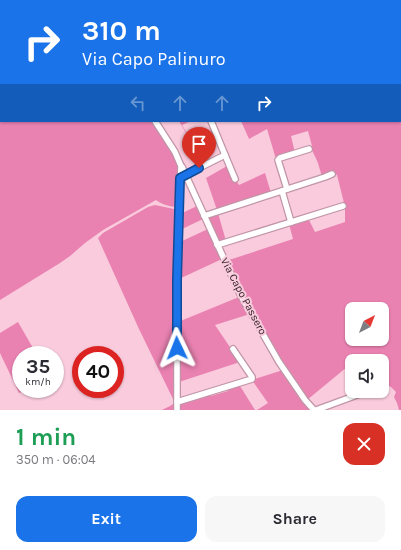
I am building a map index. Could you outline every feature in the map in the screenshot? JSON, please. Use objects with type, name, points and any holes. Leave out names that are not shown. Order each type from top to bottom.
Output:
[{"type":"street","name":"Via Capo Passero","points":[[155,122],[175,152],[181,166],[183,176],[204,216],[241,296],[279,362],[305,400],[315,410]]},
{"type":"street","points":[[210,122],[235,179]]},
{"type":"street","points":[[291,222],[278,160],[280,158],[309,150]]},
{"type":"street","points":[[177,410],[177,280],[183,176],[225,155]]},
{"type":"street","points":[[204,216],[332,174]]},
{"type":"street","points":[[217,245],[342,206]]},
{"type":"street","points":[[177,402],[252,379],[233,349]]},
{"type":"street","points":[[315,410],[348,398]]},
{"type":"shaded area","points":[[0,122],[154,122],[168,144],[179,166],[177,207],[160,203],[156,200],[103,230],[60,263],[0,300]]},
{"type":"shaded area","points":[[180,122],[189,122],[182,125],[197,150],[203,164],[202,165],[196,150]]},
{"type":"shaded area","points":[[241,122],[401,122],[401,410],[399,410],[394,397],[396,392],[389,386],[389,354],[345,354],[345,369],[307,400],[288,373],[244,297],[226,261],[293,239],[289,224],[308,218],[315,232],[345,222],[345,207],[337,175],[331,172],[322,177],[312,150],[308,131],[291,136],[295,153],[276,159],[267,129],[249,139]]},
{"type":"shaded area","points":[[227,166],[235,182],[239,185],[265,173],[271,193],[217,210],[206,178]]},
{"type":"shaded area","points":[[155,205],[174,209],[178,213],[176,410],[162,410],[173,404],[173,399],[139,329],[98,238],[103,233],[148,207]]},
{"type":"shaded area","points":[[197,206],[203,219],[180,230],[180,214]]},
{"type":"shaded area","points":[[218,213],[226,241],[218,243],[207,219],[209,219],[208,216]]},
{"type":"shaded area","points":[[208,229],[222,259],[179,279],[180,242]]},
{"type":"shaded area","points":[[239,297],[250,314],[215,325],[240,362],[179,382],[178,322]]},
{"type":"shaded area","points":[[18,322],[32,346],[12,346],[12,378],[0,353],[0,333]]},
{"type":"shaded area","points":[[283,370],[310,410],[257,410],[268,403],[252,380]]},
{"type":"shaded area","points":[[240,386],[255,410],[179,410],[178,403],[209,393],[211,396]]},
{"type":"route","points":[[177,348],[176,324],[180,178],[199,168]]}]
